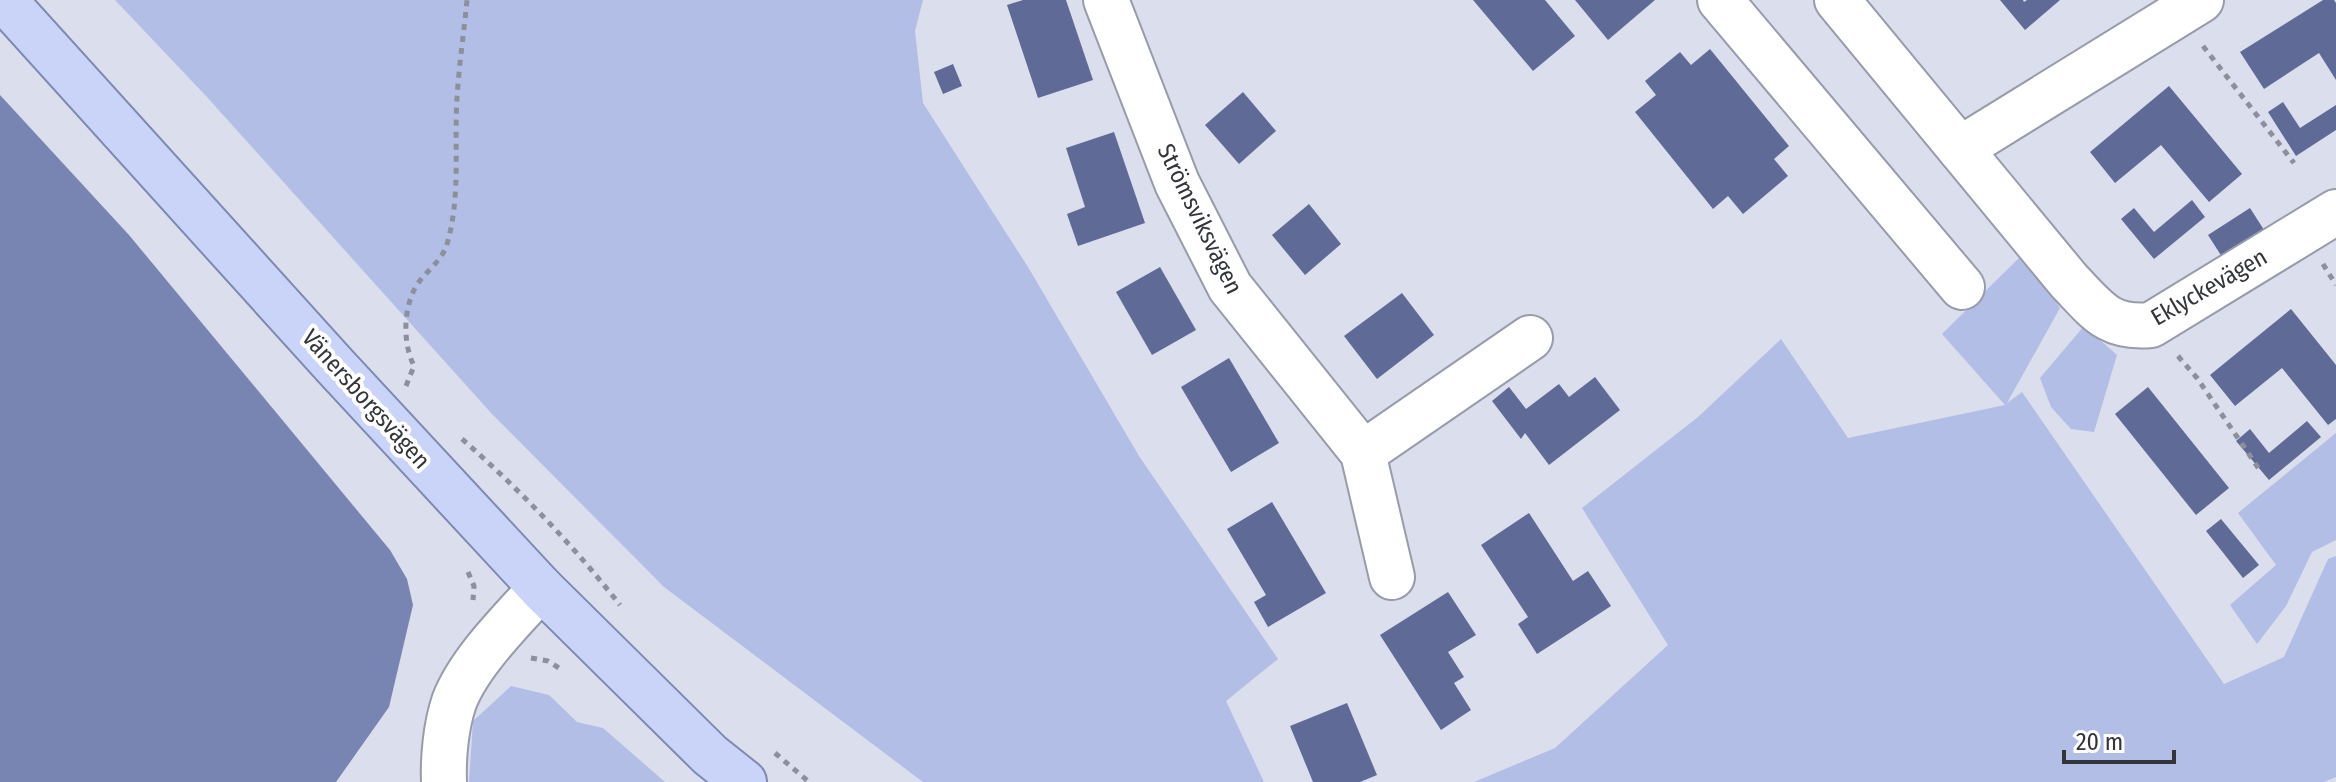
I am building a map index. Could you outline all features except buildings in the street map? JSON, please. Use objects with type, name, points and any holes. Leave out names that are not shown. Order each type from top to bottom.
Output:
[{"type":"main road","name":"Vänersborgsvägen","points":[[4,0],[541,588],[710,755],[744,782]]},
{"type":"street","name":"Strömsviksvägen","points":[[1106,0],[1177,183],[1230,287],[1363,453],[1392,577]]},
{"type":"street","points":[[1720,0],[1962,287]]},
{"type":"street","name":"Eklyckevägen","points":[[1837,0],[2069,281],[2104,318],[2129,327],[2151,325],[2336,212]]},
{"type":"street","points":[[1960,149],[2191,6]]},
{"type":"street","points":[[1363,453],[1530,338]]},
{"type":"street","points":[[444,782],[447,734],[454,701],[471,671],[541,588]]},
{"type":"path","points":[[406,386],[414,366],[406,334],[408,310],[415,288],[446,249],[455,215],[457,96],[467,0]]},
{"type":"path","points":[[2191,6],[2200,44],[2294,163]]},
{"type":"path","points":[[2151,325],[2197,378],[2259,469]]},
{"type":"path","points":[[467,570],[474,586],[472,612]]},
{"type":"path","points":[[523,659],[548,661],[570,678]]},
{"type":"shaded area","points":[[115,0],[923,0],[915,31],[923,103],[1028,267],[1139,456],[1278,659],[1226,701],[1264,782],[923,782],[664,587],[492,414],[206,96]]},
{"type":"shaded area","points":[[0,95],[129,235],[390,550],[407,579],[413,605],[389,707],[336,782],[0,782]]},
{"type":"shaded area","points":[[2023,254],[2060,308],[2007,403],[2022,392],[2224,684],[2284,657],[2328,559],[2336,556],[2336,777],[2324,782],[1474,782],[1555,748],[1668,645],[1582,508],[1698,417],[1781,339],[1848,438],[2005,405],[1942,334]]},
{"type":"shaded area","points":[[2084,326],[2117,355],[2094,432],[2071,429],[2051,407],[2040,378]]},
{"type":"shaded area","points":[[2336,433],[2336,540],[2312,552],[2286,606],[2257,644],[2230,605],[2276,565],[2238,513]]},
{"type":"shaded area","points":[[511,686],[549,695],[577,722],[603,728],[665,782],[469,782],[473,721]]}]
